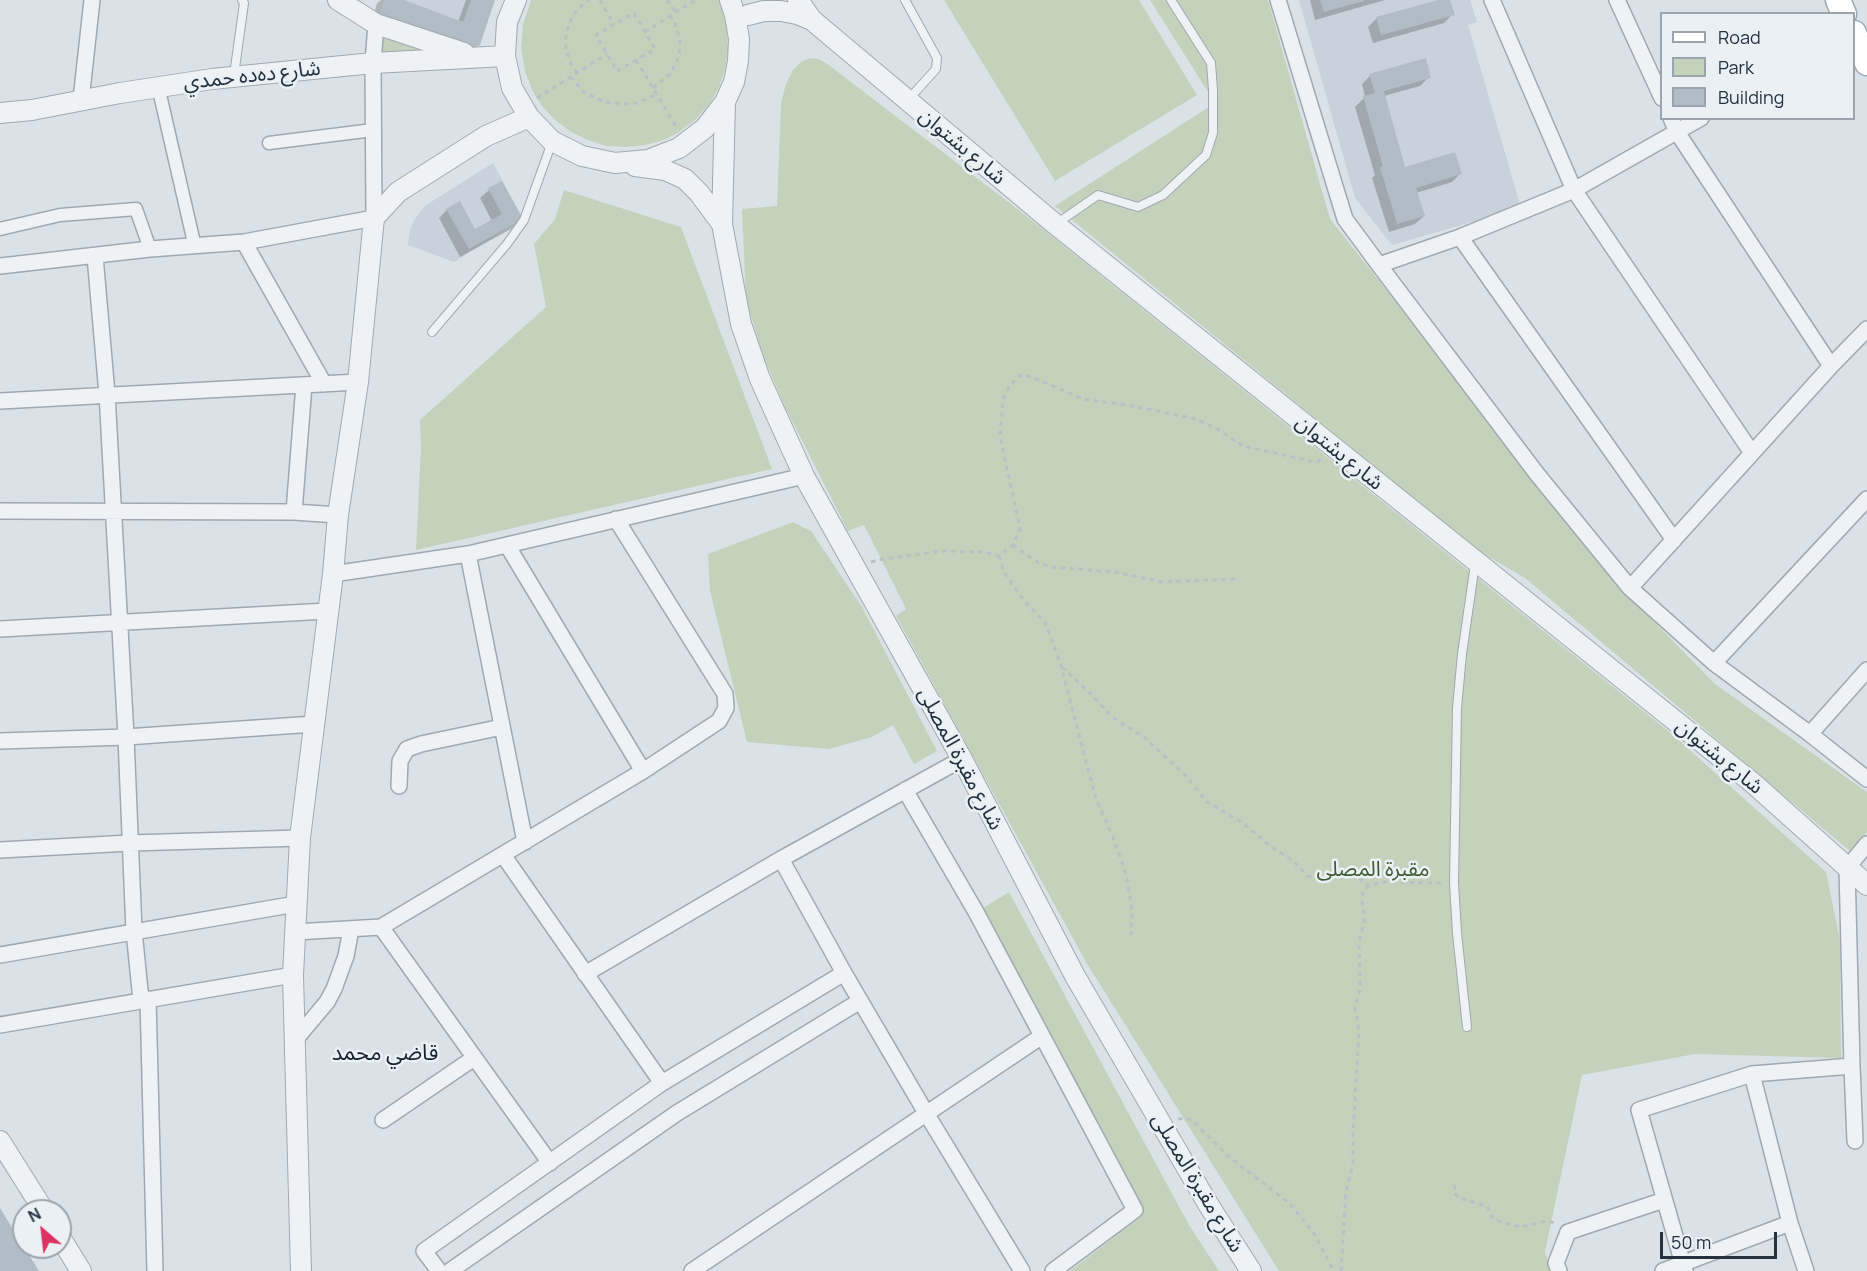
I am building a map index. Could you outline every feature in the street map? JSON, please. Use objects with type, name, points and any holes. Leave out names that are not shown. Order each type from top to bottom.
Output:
[{"type":"main road","points":[[1857,34],[1867,63]]},
{"type":"street","points":[[81,100],[92,0]]},
{"type":"street","points":[[338,0],[376,24],[475,57]]},
{"type":"street","points":[[516,0],[507,22],[505,56],[512,88],[535,112],[552,141],[582,156],[615,163],[648,160],[679,148],[705,128],[725,102],[734,82],[740,39],[751,7]]},
{"type":"street","points":[[730,0],[740,39]]},
{"type":"street","name":"شارع بشتوان","points":[[798,0],[812,20],[1055,225],[1754,784],[1867,885]]},
{"type":"street","points":[[1278,0],[1345,219],[1379,265],[1538,474],[1630,588],[1714,663],[1867,779]]},
{"type":"street","points":[[1492,0],[1574,190],[1752,453]]},
{"type":"street","points":[[1617,0],[1660,94]]},
{"type":"street","name":"شارع بشتوان","points":[[751,7],[764,11],[797,14],[812,20]]},
{"type":"street","points":[[301,1271],[293,975],[296,904],[300,838],[333,574],[338,515],[358,382],[375,218],[373,63],[376,24]]},
{"type":"street","name":"شارع دەدە حمدي","points":[[0,113],[32,110],[158,86],[234,77],[373,63],[505,56]]},
{"type":"street","points":[[158,86],[195,247]]},
{"type":"street","name":"شارع مقبرة المصلى","points":[[725,102],[722,224],[741,324],[760,379],[804,476],[962,759],[1076,976],[1208,1204],[1251,1271]]},
{"type":"street","points":[[0,266],[150,249],[244,242],[375,218],[398,192],[486,136],[535,112]]},
{"type":"street","points":[[1379,265],[1460,237],[1574,190],[1674,125],[1693,120]]},
{"type":"street","points":[[1674,125],[1831,366]]},
{"type":"street","points":[[269,143],[373,130]]},
{"type":"street","name":"شارع مقبرة المصلى","points":[[615,163],[665,170],[685,179],[699,193],[722,224]]},
{"type":"street","points":[[0,229],[60,215],[136,209],[150,249]]},
{"type":"street","points":[[1460,237],[1674,540]]},
{"type":"street","points":[[244,242],[324,384]]},
{"type":"street","points":[[95,256],[107,394],[134,931],[144,999],[154,1271]]},
{"type":"street","points":[[1630,588],[1867,328]]},
{"type":"street","points":[[0,401],[358,382]]},
{"type":"street","points":[[294,512],[304,385]]},
{"type":"street","points":[[333,574],[468,554],[804,476]]},
{"type":"street","points":[[1714,663],[1867,499]]},
{"type":"street","points":[[0,511],[294,512],[338,515]]},
{"type":"street","points":[[295,932],[381,927],[643,771],[719,721],[726,708],[725,694],[616,519]]},
{"type":"street","points":[[507,545],[643,771]]},
{"type":"street","points":[[468,554],[525,842]]},
{"type":"street","points":[[0,629],[327,611]]},
{"type":"street","points":[[1810,734],[1867,670]]},
{"type":"street","points":[[0,741],[126,737],[314,724]]},
{"type":"street","points":[[399,786],[400,761],[407,749],[502,727]]},
{"type":"street","points":[[585,974],[781,859],[962,759]]},
{"type":"street","points":[[905,790],[975,912],[1135,1210],[1053,1271]]},
{"type":"street","points":[[0,850],[300,838]]},
{"type":"street","points":[[1855,1141],[1847,868],[1867,844]]},
{"type":"street","points":[[503,855],[662,1083]]},
{"type":"street","points":[[781,859],[860,1001],[1022,1271]]},
{"type":"street","points":[[0,955],[296,904]]},
{"type":"street","points":[[381,927],[550,1163]]},
{"type":"street","points":[[295,1040],[327,1002],[334,989],[346,956],[351,929]]},
{"type":"street","points":[[439,1271],[424,1251],[662,1083],[844,973]]},
{"type":"street","points":[[0,1025],[293,975]]},
{"type":"street","points":[[450,1271],[677,1113],[860,1001]]},
{"type":"street","points":[[692,1271],[1042,1036]]},
{"type":"street","points":[[383,1120],[474,1058]]},
{"type":"street","points":[[1684,1267],[1639,1110],[1752,1074],[1852,1066]]},
{"type":"street","points":[[1752,1074],[1790,1223],[1806,1271]]},
{"type":"street","points":[[0,1141],[8,1160],[36,1199]]},
{"type":"street","points":[[1559,1271],[1556,1263],[1568,1232],[1664,1200]]},
{"type":"street","points":[[1662,1271],[1684,1267],[1790,1223]]},
{"type":"street","points":[[72,1256],[81,1271]]},
{"type":"lane","points":[[234,77],[244,3],[242,0]]},
{"type":"lane","points":[[905,0],[937,58],[936,69],[907,101]]},
{"type":"lane","points":[[1055,225],[1098,195],[1138,207],[1163,195],[1206,155],[1213,133],[1211,63],[1172,0]]},
{"type":"lane","points":[[432,332],[507,244],[524,220],[552,141]]},
{"type":"lane","points":[[1467,1027],[1457,933],[1455,883],[1458,691],[1476,562]]},
{"type":"path","points":[[577,73],[566,50],[566,33],[572,17],[588,0]]},
{"type":"path","points":[[600,0],[614,25]]},
{"type":"path","points":[[667,0],[676,12]]},
{"type":"path","points":[[645,32],[694,0]]},
{"type":"path","points":[[634,13],[645,32],[655,49],[617,71],[596,35],[634,13]]},
{"type":"path","points":[[653,88],[670,74],[679,57],[680,39],[670,16]]},
{"type":"path","points":[[536,98],[607,54]]},
{"type":"path","points":[[636,60],[680,132]]},
{"type":"path","points":[[570,77],[585,93],[605,102],[637,103],[657,94]]},
{"type":"path","points":[[532,90],[536,98],[535,112]]},
{"type":"path","points":[[999,556],[1013,545],[1020,529],[1000,436],[1003,399],[1010,385],[1021,375],[1032,377],[1083,399],[1133,406],[1196,419],[1243,446],[1316,462],[1338,452]]},
{"type":"path","points":[[1013,545],[1039,563],[1051,567],[1115,572],[1162,582],[1236,579]]},
{"type":"path","points":[[854,566],[882,559],[943,551],[984,552],[999,556]]},
{"type":"path","points":[[999,556],[1004,572],[1025,602],[1045,622],[1061,666],[1096,799],[1126,874],[1132,909],[1131,935]]},
{"type":"path","points":[[1061,666],[1095,697],[1112,717],[1145,738],[1170,760],[1208,802],[1243,823],[1270,846],[1293,861],[1308,876],[1317,879],[1353,874],[1369,886]]},
{"type":"path","points":[[1341,1271],[1346,1191],[1353,1164],[1359,1032],[1356,1000],[1360,989],[1359,942],[1365,917],[1363,892],[1369,886],[1383,882],[1455,883]]},
{"type":"path","points":[[1164,1128],[1178,1119],[1186,1118],[1193,1121],[1228,1156],[1289,1203],[1313,1232],[1334,1271]]},
{"type":"path","points":[[1455,1185],[1454,1193],[1459,1198],[1487,1206],[1494,1220],[1521,1227],[1546,1221],[1556,1222],[1568,1232]]},
{"type":"shaded area","points":[[384,0],[495,0],[472,49],[380,14]]},
{"type":"shaded area","points":[[1299,0],[1470,0],[1477,22],[1468,25],[1521,208],[1392,245],[1355,198]]},
{"type":"shaded area","points":[[493,163],[523,219],[454,262],[408,245],[414,220],[426,205]]},
{"type":"green space","points":[[531,0],[719,0],[727,26],[728,50],[719,87],[710,103],[696,119],[664,140],[626,147],[606,146],[588,140],[571,132],[555,120],[532,90],[525,71],[521,48],[523,24]]},
{"type":"green space","points":[[944,0],[1139,0],[1197,95],[1055,181]]},
{"type":"green space","points":[[1150,0],[1268,0],[1330,219],[1630,597],[1715,684],[1867,792],[1867,832],[1851,852],[1525,578],[1477,550],[1055,206],[1215,103]]},
{"type":"green space","points":[[381,29],[431,50],[379,55]]},
{"type":"green space","name":"مقبرة المصلى","points":[[810,58],[819,59],[830,66],[1033,221],[1673,735],[1826,872],[1840,940],[1841,1058],[1695,1054],[1582,1075],[1545,1252],[1551,1271],[1279,1271],[1086,962],[896,616],[906,609],[864,525],[848,531],[786,409],[763,356],[746,299],[742,209],[777,206],[781,102],[793,70],[801,62]]},
{"type":"green space","points":[[564,190],[681,227],[772,469],[416,550],[420,420],[546,307],[534,244],[555,219]]},
{"type":"green space","points":[[793,522],[811,531],[862,607],[937,751],[914,764],[893,725],[872,737],[829,749],[747,742],[710,591],[708,554]]},
{"type":"green space","points":[[1009,892],[1189,1225],[1219,1271],[1070,1271],[1142,1216],[983,908]]},
{"type":"building","points":[[384,0],[404,0],[463,22],[471,0],[495,0],[480,45],[472,49],[380,14]]},
{"type":"building","points":[[1320,0],[1364,0],[1364,1],[1324,12]]},
{"type":"building","points":[[1438,0],[1450,0],[1455,15],[1381,35],[1376,17]]},
{"type":"building","points":[[1426,58],[1431,78],[1384,91],[1405,167],[1455,152],[1462,174],[1416,188],[1425,216],[1397,224],[1363,96],[1375,93],[1369,74]]},
{"type":"building","points":[[502,181],[523,219],[469,249],[446,209],[460,201],[475,229],[502,214],[488,188]]},
{"type":"building","points":[[0,1208],[12,1228],[12,1259],[32,1259],[39,1271],[0,1271]]},
{"type":"district","name":"قاضي محمد","points":[[385,1054]]}]
